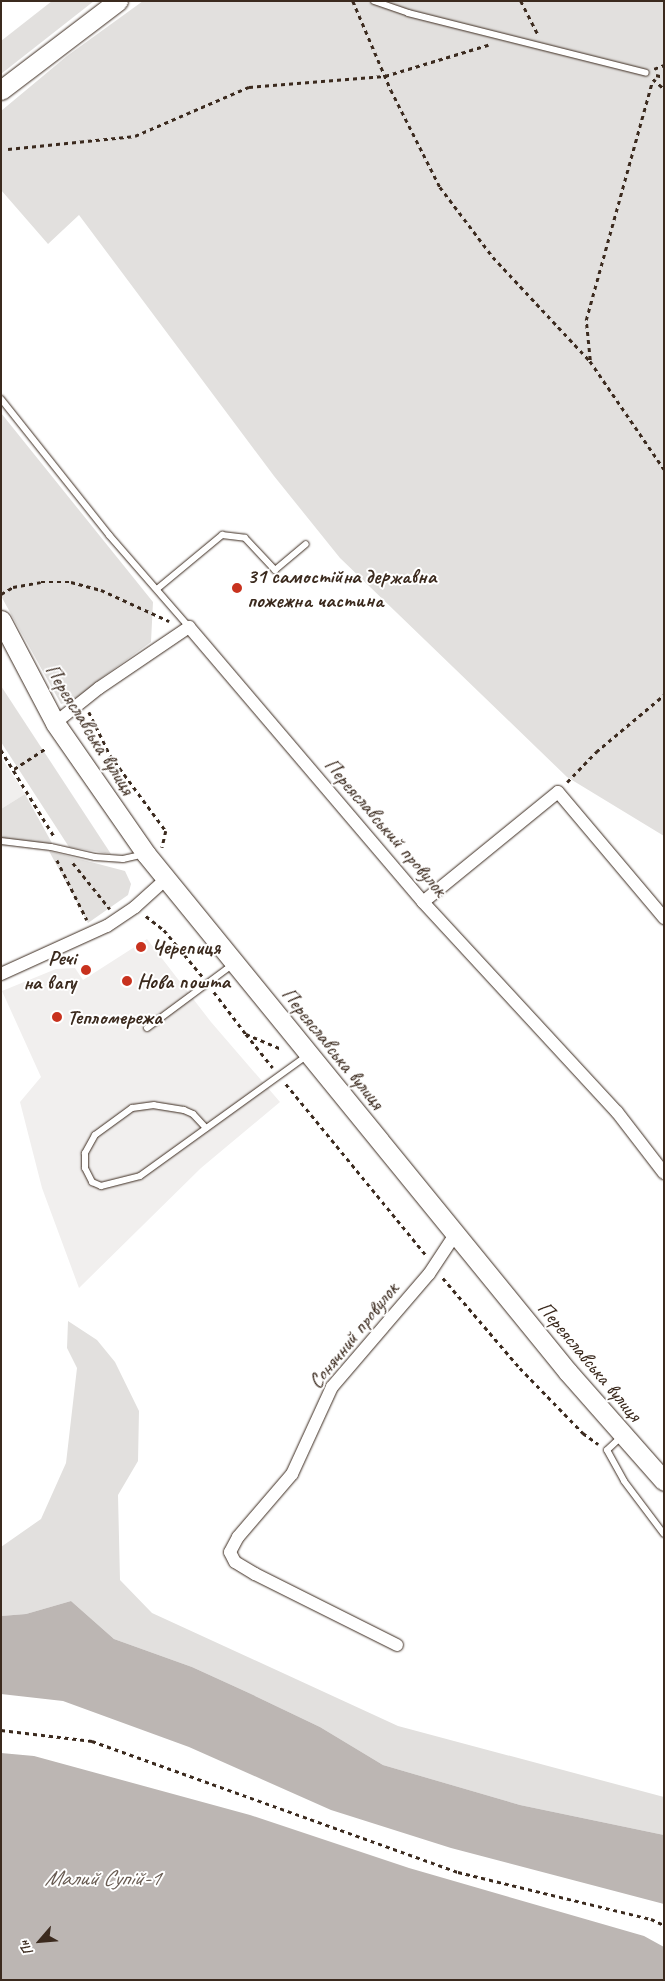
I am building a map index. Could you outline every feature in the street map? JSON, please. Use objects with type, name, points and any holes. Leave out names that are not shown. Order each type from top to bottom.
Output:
[{"type":"main road","points":[[1,90],[118,1]]},
{"type":"main road","name":"Переяславська вулиця","points":[[1,620],[55,723],[146,854],[622,1436],[664,1481]]},
{"type":"street","points":[[55,723],[99,688],[189,627]]},
{"type":"street","name":"Переяславський провулок","points":[[189,627],[423,902],[617,1112],[664,1173]]},
{"type":"street","points":[[423,902],[558,792],[664,918]]},
{"type":"street","points":[[1,974],[94,933],[126,914],[166,879]]},
{"type":"street","name":"Сонячний провулок","points":[[397,1646],[255,1574],[235,1562],[230,1552],[238,1536],[292,1474],[332,1387],[434,1266],[456,1234]]},
{"type":"lane","points":[[374,1],[646,73]]},
{"type":"lane","points":[[1,399],[109,534],[189,627]]},
{"type":"lane","points":[[157,589],[222,535],[245,538],[274,570],[306,544]]},
{"type":"lane","points":[[1,842],[51,847],[84,856],[117,859],[146,854]]},
{"type":"lane","points":[[147,1028],[235,962]]},
{"type":"lane","points":[[206,1128],[193,1114],[184,1110],[154,1105],[132,1108],[95,1135],[85,1152],[85,1168],[92,1182],[98,1186],[126,1181],[146,1172],[309,1055]]},
{"type":"lane","points":[[622,1436],[607,1450],[624,1481],[664,1534]]},
{"type":"path","points":[[353,1],[385,76],[440,187],[492,257],[590,361],[664,469]]},
{"type":"path","points":[[521,1],[545,47]]},
{"type":"path","points":[[8,149],[135,136],[249,87],[385,76],[510,38]]},
{"type":"path","points":[[590,361],[586,320],[653,79]]},
{"type":"path","points":[[1,594],[12,587],[40,582],[71,582],[101,590],[162,619],[189,627]]},
{"type":"path","points":[[99,688],[89,714],[110,754],[166,831],[162,848],[146,854]]},
{"type":"path","points":[[558,792],[596,752],[664,696]]},
{"type":"path","points":[[14,769],[45,749]]},
{"type":"path","points":[[51,847],[94,933]]},
{"type":"path","points":[[246,1034],[434,1266],[520,1368],[582,1432],[607,1450]]},
{"type":"path","points":[[1,1730],[92,1740],[458,1872],[651,1918],[664,1926]]},
{"type":"shaded area","points":[[52,1],[94,1],[1,74],[1,41]]},
{"type":"shaded area","points":[[143,1],[664,1],[664,836],[567,777],[340,558],[274,476],[79,215],[48,244],[1,190],[1,111],[67,56]]},
{"type":"shaded area","points":[[1,413],[153,602],[151,642],[100,679],[81,698],[61,704],[1,596]]},
{"type":"shaded area","points":[[1,686],[111,854],[69,847],[1,742]]},
{"type":"shaded area","points":[[1,757],[25,794],[1,809]]},
{"type":"shaded area","points":[[25,794],[53,845],[1,840],[1,809]]},
{"type":"shaded area","points":[[49,851],[125,871],[131,884],[128,895],[88,923]]},
{"type":"shaded area","points":[[147,939],[211,1022],[280,1102],[201,1168],[79,1288],[42,1188],[20,1102],[41,1077],[2,991],[56,969],[75,968],[83,980]]},
{"type":"shaded area","points":[[68,1321],[97,1340],[115,1362],[139,1411],[138,1461],[118,1495],[120,1580],[152,1613],[398,1726],[664,1797],[664,1835],[520,1805],[383,1765],[320,1727],[249,1693],[192,1667],[114,1639],[71,1601],[26,1614],[1,1616],[1,1547],[41,1519],[66,1463],[77,1368],[67,1348]]},
{"type":"water","points":[[71,1601],[114,1639],[192,1667],[249,1693],[320,1727],[383,1765],[520,1805],[664,1835],[664,1904],[451,1848],[331,1810],[189,1747],[63,1701],[1,1694],[1,1616],[26,1614]]},
{"type":"water","name":"Малий Супій-1","points":[[1,1753],[34,1756],[250,1815],[409,1868],[644,1936],[664,1947],[664,1980],[1,1980]]},
{"type":"place","name":"31 самостійна державна пожежна частина","points":[[237,588]]},
{"type":"place","name":"Черепиця","points":[[141,947]]},
{"type":"place","name":"Речі на вагу","points":[[86,970]]},
{"type":"place","name":"Нова пошта","points":[[127,981]]},
{"type":"place","name":"Тепломережа","points":[[57,1017]]}]
